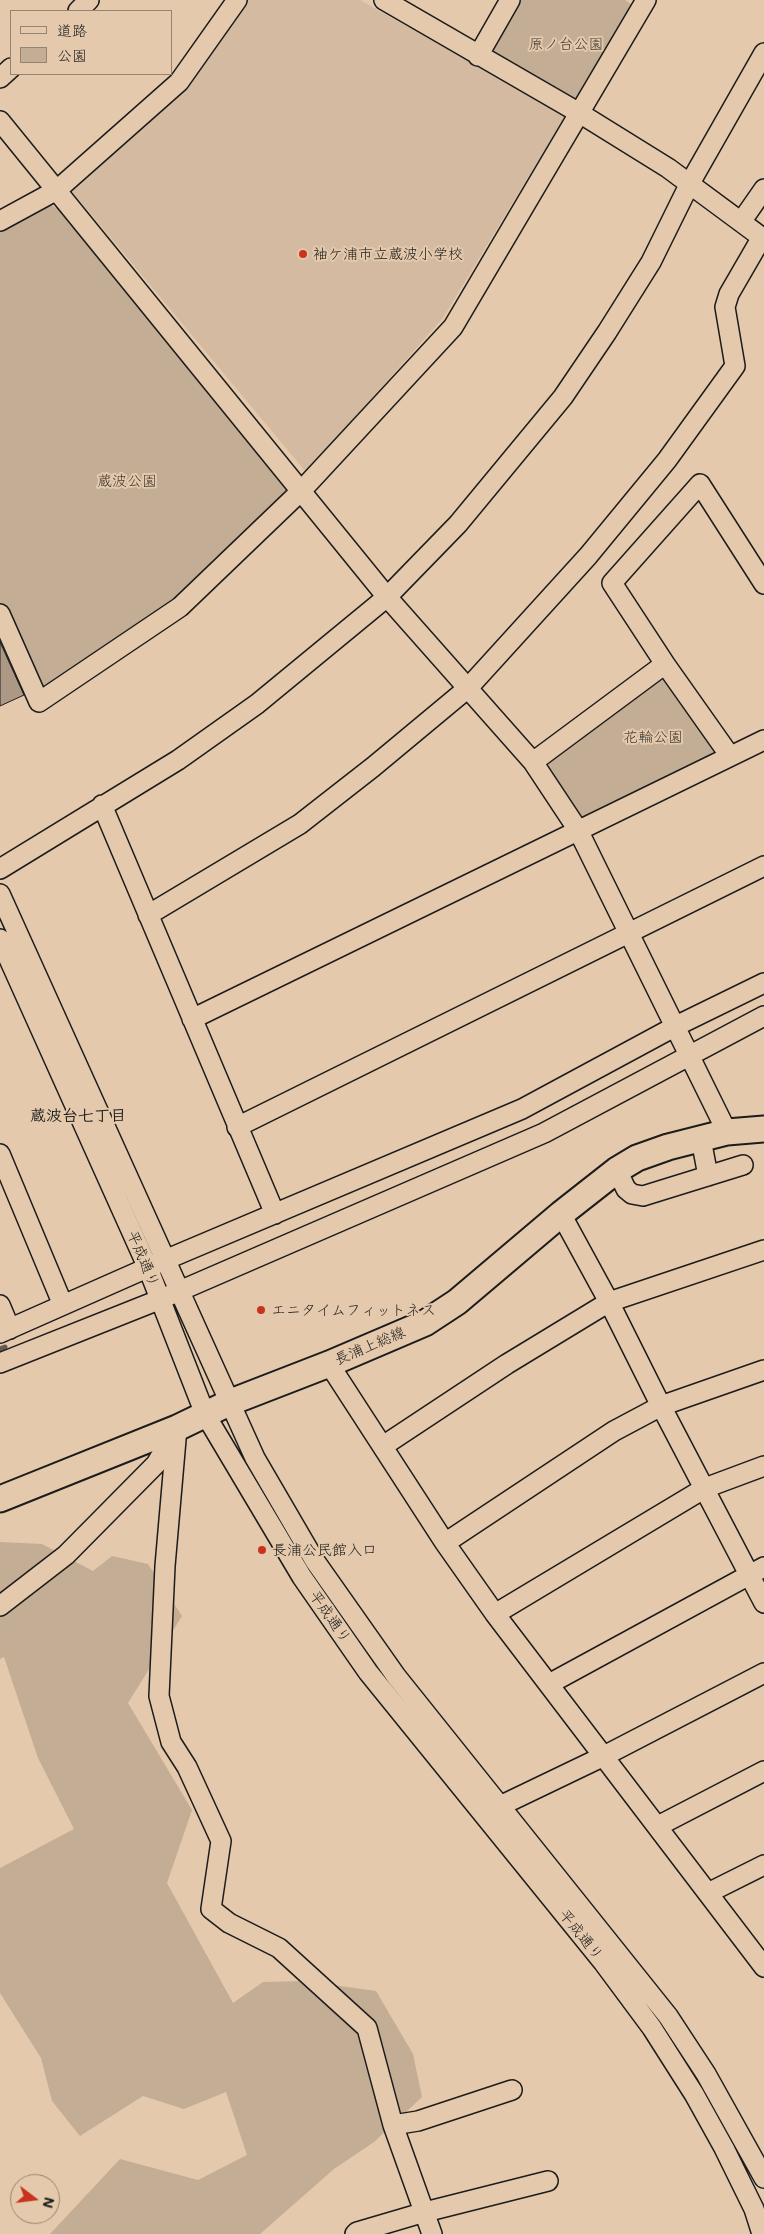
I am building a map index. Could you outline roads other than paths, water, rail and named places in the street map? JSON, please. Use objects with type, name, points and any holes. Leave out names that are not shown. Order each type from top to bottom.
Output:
[{"type":"main road","name":"長浦上総線","points":[[0,1499],[177,1428],[231,1402],[330,1364],[425,1323],[464,1296],[561,1214],[617,1170],[645,1156],[701,1138],[727,1132],[764,1129]]},
{"type":"street","points":[[79,10],[89,0]]},
{"type":"street","points":[[0,221],[57,190],[179,82],[237,0]]},
{"type":"street","points":[[148,915],[300,824],[373,768],[468,688],[588,556],[667,460],[735,366],[725,307],[729,294],[763,238],[690,183],[581,114],[384,0]]},
{"type":"street","points":[[478,56],[510,0]]},
{"type":"street","points":[[0,614],[39,702],[180,607],[302,490],[453,327],[581,114],[646,0]]},
{"type":"street","points":[[0,869],[178,760],[257,704],[387,597],[458,524],[563,397],[651,262],[690,183],[764,53]]},
{"type":"street","points":[[0,78],[10,69]]},
{"type":"street","points":[[0,121],[302,490],[387,597],[534,762],[578,830],[727,1132]]},
{"type":"street","points":[[741,222],[764,189]]},
{"type":"street","points":[[730,756],[665,664],[612,582],[700,484],[764,584]]},
{"type":"street","points":[[534,762],[665,664]]},
{"type":"street","points":[[192,1019],[764,740]]},
{"type":"street","points":[[102,805],[275,1214]]},
{"type":"street","points":[[237,1127],[764,866]]},
{"type":"street","name":"平成通り","points":[[0,894],[156,1264],[161,1299],[205,1414],[302,1576],[368,1672],[603,1962],[652,2028],[759,2207],[762,2234]]},
{"type":"street","name":"平成通り","points":[[0,939],[156,1264],[179,1290],[255,1458],[315,1561],[396,1676],[502,1805],[668,2016],[706,2074],[764,2178]]},
{"type":"street","points":[[0,1305],[5,1331],[156,1264],[522,1109],[676,1026],[764,984]]},
{"type":"street","points":[[0,1363],[161,1299],[544,1133],[764,1016]]},
{"type":"street","points":[[701,1138],[708,1176]]},
{"type":"street","points":[[0,1154],[63,1305]]},
{"type":"street","points":[[617,1170],[626,1189],[632,1194],[643,1196],[743,1165]]},
{"type":"street","points":[[561,1214],[609,1302],[705,1488],[756,1570],[764,1604]]},
{"type":"street","points":[[384,1446],[507,1364],[609,1302],[764,1250]]},
{"type":"street","points":[[330,1364],[445,1543],[495,1614],[763,1963]]},
{"type":"street","points":[[445,1543],[614,1431],[661,1406],[764,1370]]},
{"type":"street","points":[[0,1606],[66,1555],[156,1464],[177,1428]]},
{"type":"street","points":[[177,1428],[164,1566],[160,1696],[171,1742],[187,1767],[222,1841],[211,1909],[229,1923],[279,1948],[367,2028],[393,2125],[432,2234]]},
{"type":"street","points":[[495,1614],[705,1488],[764,1466]]},
{"type":"street","points":[[549,1684],[756,1570]]},
{"type":"street","points":[[486,1817],[502,1805],[604,1756],[764,1674]]},
{"type":"street","points":[[658,1826],[764,1771]]},
{"type":"street","points":[[708,1893],[764,1865]]},
{"type":"street","points":[[393,2125],[418,2121],[512,2090]]},
{"type":"street","points":[[355,2234],[425,2212],[548,2181]]},
{"type":"waterway","points":[[0,1349],[5,1347]]},
{"type":"place","name":"袖ケ浦市立蔵波小学校","points":[[303,254]]},
{"type":"place","name":"エニタイムフィットネス","points":[[261,1310]]},
{"type":"place","name":"長浦公民館入口","points":[[262,1550]]},
{"type":"district","name":"蔵波台七丁目","points":[[78,1116]]},
{"type":"park label","name":"原ノ台公園","points":[[566,44]]},
{"type":"park label","name":"蔵波公園","points":[[127,481]]},
{"type":"park label","name":"花輪公園","points":[[653,737]]}]
